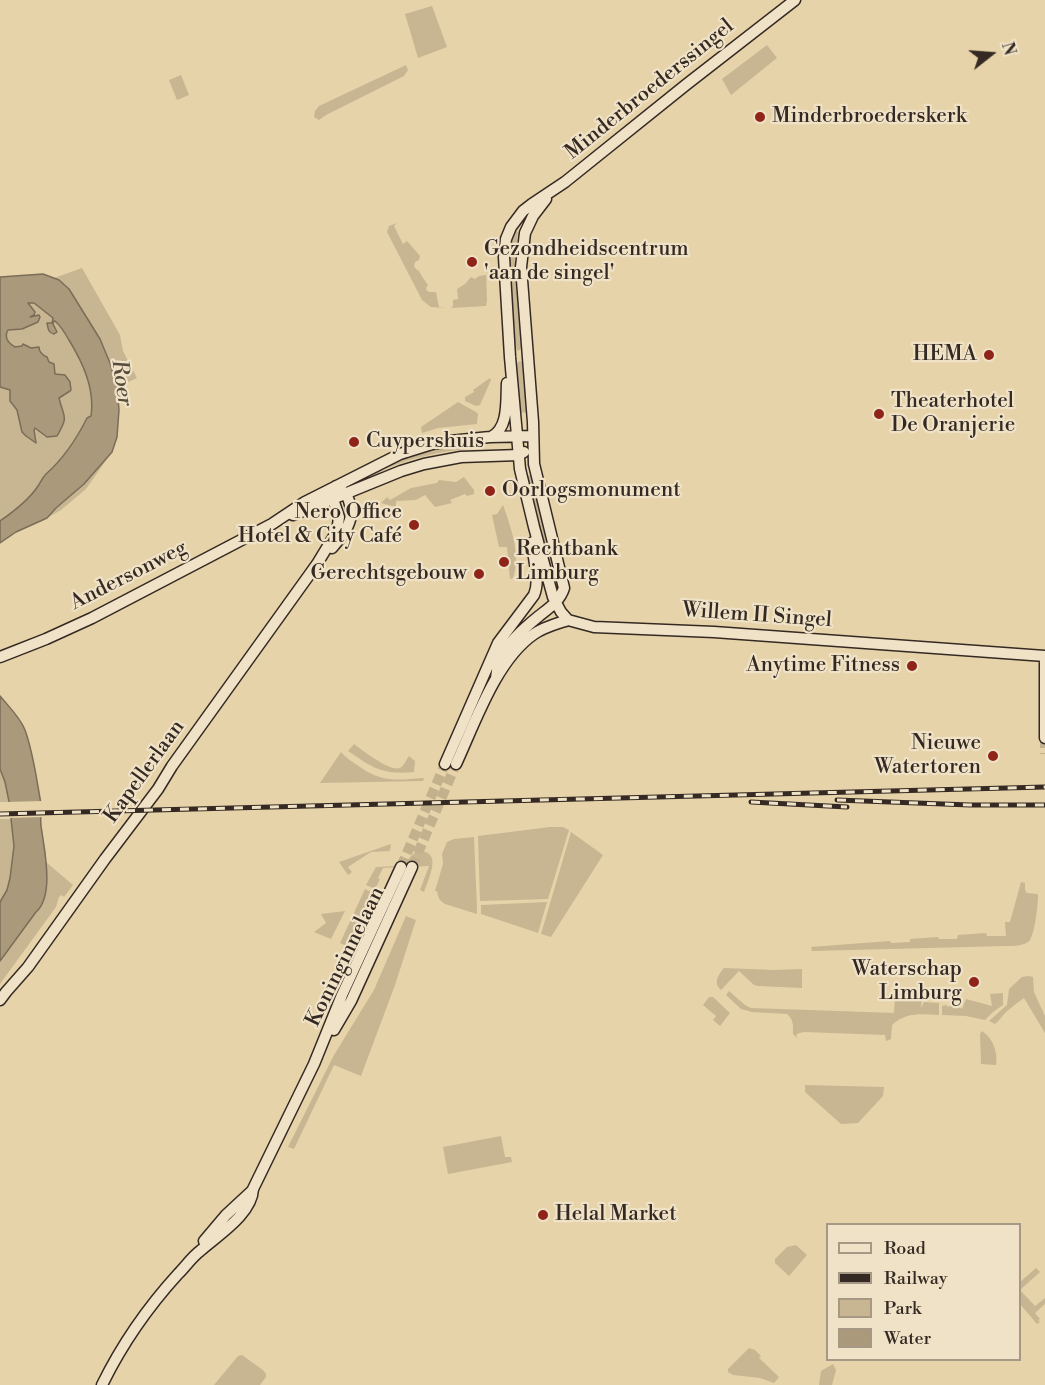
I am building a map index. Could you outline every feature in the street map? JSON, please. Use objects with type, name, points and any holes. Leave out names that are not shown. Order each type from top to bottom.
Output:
[{"type":"main road","name":"Minderbroederssingel","points":[[510,357],[504,257],[506,239],[511,227],[523,211],[557,188],[795,0]]},
{"type":"main road","name":"Minderbroederssingel","points":[[533,436],[521,267],[525,233],[529,222],[539,207],[557,188]]},
{"type":"main road","points":[[510,357],[522,480],[555,602],[568,620],[535,633],[520,645],[496,678],[450,764],[498,643],[534,595],[537,579],[533,547],[534,527]]},
{"type":"main road","points":[[490,437],[498,432],[503,422],[510,357]]},
{"type":"main road","points":[[519,455],[528,448],[533,436]]},
{"type":"main road","points":[[496,678],[498,664],[514,639],[561,596],[564,588],[538,486],[533,436]]},
{"type":"main road","name":"Andersonweg","points":[[272,524],[305,502],[384,461],[412,450],[450,441],[533,436]]},
{"type":"main road","name":"Andersonweg","points":[[0,657],[92,618],[272,524],[401,471],[423,464],[461,457],[519,455]]},
{"type":"main road","points":[[336,486],[347,493]]},
{"type":"main road","name":"Kapellerlaan","points":[[318,564],[338,525],[339,512],[333,499],[336,486]]},
{"type":"main road","name":"Kapellerlaan","points":[[0,1000],[28,967],[318,564],[340,539],[351,518],[347,493]]},
{"type":"main road","name":"Willem II Singel","points":[[568,620],[594,627],[714,632],[1045,657]]},
{"type":"main road","points":[[1045,657],[1045,738]]},
{"type":"main road","name":"Koninginnelaan","points":[[102,1385],[124,1345],[166,1287],[200,1251],[234,1223],[253,1197],[254,1190],[314,1064],[351,1001],[406,867]]},
{"type":"green space","points":[[432,6],[447,47],[418,58],[405,14]]},
{"type":"green space","points":[[767,45],[777,58],[731,95],[722,79]]},
{"type":"green space","points":[[406,65],[408,70],[404,76],[319,120],[314,117],[319,106]]},
{"type":"green space","points":[[181,75],[189,95],[177,100],[169,80]]},
{"type":"green space","points":[[397,223],[394,226],[403,244],[407,241],[420,256],[414,266],[428,285],[427,291],[436,292],[439,307],[445,308],[431,307],[422,300],[387,232],[389,226]]},
{"type":"green space","points":[[515,230],[518,232],[515,262],[523,347],[518,351],[515,343],[508,254]]},
{"type":"green space","points":[[82,268],[120,335],[123,351],[137,378],[117,387],[112,452],[86,489],[61,510],[16,532],[0,543],[0,277],[54,278]]},
{"type":"green space","points":[[486,269],[487,301],[486,306],[451,308],[453,300],[458,299],[457,289],[471,277],[475,279],[486,275]]},
{"type":"green space","points":[[520,361],[525,363],[529,413],[520,412],[516,366]]},
{"type":"green space","points":[[490,378],[480,405],[476,406],[465,401],[465,397]]},
{"type":"green space","points":[[458,402],[478,414],[477,424],[438,428],[422,433],[421,427]]},
{"type":"green space","points":[[480,442],[481,448],[420,457],[385,469],[370,479],[368,475],[420,452],[443,446]]},
{"type":"green space","points":[[532,474],[558,582],[554,581],[528,476]]},
{"type":"green space","points":[[464,477],[474,490],[474,494],[467,496],[465,494],[450,500],[452,503],[435,507],[425,495],[416,500],[396,501],[396,507],[381,503],[387,497],[390,500],[411,488],[437,483],[439,480],[456,482]]},
{"type":"green space","points":[[503,505],[512,532],[516,560],[513,578],[510,579],[507,547],[499,547],[492,515],[497,514]]},
{"type":"green space","points":[[0,695],[22,723],[39,810],[46,862],[73,885],[64,897],[61,895],[59,897],[56,907],[0,984],[0,819],[11,819],[15,836],[9,802],[0,802]]},
{"type":"green space","points":[[354,744],[390,767],[400,768],[409,756],[415,761],[414,772],[386,771],[371,766],[348,751]]},
{"type":"green space","points":[[341,752],[376,776],[398,780],[424,778],[423,781],[320,783]]},
{"type":"green space","points":[[563,827],[569,830],[548,899],[480,901],[478,836]]},
{"type":"green space","points":[[571,832],[603,855],[551,937],[541,934]]},
{"type":"green space","points":[[474,837],[477,914],[445,904],[435,891],[443,864],[442,854],[447,842]]},
{"type":"green space","points":[[391,844],[390,851],[371,852],[348,867],[352,872],[348,875],[339,862]]},
{"type":"green space","points":[[416,851],[430,854],[432,859],[431,872],[424,892],[420,890],[429,866],[383,868],[375,889],[366,885],[376,867],[397,866],[405,863]]},
{"type":"green space","points":[[1021,882],[1025,883],[1027,893],[1038,895],[1032,936],[1022,945],[812,951],[811,947],[890,941],[891,943],[910,942],[910,939],[938,937],[939,939],[957,939],[958,935],[986,933],[987,936],[1006,936],[1005,922],[1010,922]]},
{"type":"green space","points":[[365,889],[373,893],[349,947],[340,943]]},
{"type":"green space","points":[[547,902],[538,933],[481,914],[481,905]]},
{"type":"green space","points":[[345,911],[331,939],[314,932],[326,923],[321,914]]},
{"type":"green space","points":[[406,916],[416,920],[395,985],[361,1076],[334,1065],[294,1149],[288,1147],[334,1055],[374,990]]},
{"type":"green space","points":[[724,968],[802,969],[802,988],[754,985],[739,971],[721,990],[717,982]]},
{"type":"green space","points":[[1022,977],[1033,977],[1034,992],[1045,1016],[1045,1033],[1024,998],[995,1024],[989,1021],[1007,1005],[1009,989]]},
{"type":"green space","points":[[729,991],[751,1008],[894,1013],[895,997],[922,998],[921,1008],[924,1002],[939,1003],[939,1015],[914,1015],[903,1018],[892,1025],[891,1039],[886,1041],[885,1035],[805,1032],[796,1035],[798,1039],[793,1034],[792,1021],[787,1014],[741,1009],[726,995]]},
{"type":"green space","points":[[1003,993],[1003,1005],[985,1020],[942,1015],[942,1006],[955,1007],[956,1005],[962,1009],[966,999],[992,1006],[990,994]]},
{"type":"green space","points":[[709,997],[713,997],[730,1013],[720,1026],[713,1020],[716,1016],[703,1005]]},
{"type":"green space","points":[[982,1031],[994,1046],[996,1065],[981,1064],[980,1034]]},
{"type":"green space","points":[[805,1085],[884,1087],[883,1096],[858,1123],[841,1124],[805,1092]]},
{"type":"green space","points":[[501,1136],[505,1157],[511,1157],[512,1162],[448,1174],[443,1147]]},
{"type":"green space","points":[[796,1245],[807,1255],[789,1276],[775,1263],[775,1259],[787,1247]]},
{"type":"green space","points":[[1036,1268],[1040,1272],[1021,1289],[1021,1281]]},
{"type":"green space","points":[[1021,1291],[1035,1306],[1045,1298],[1045,1304],[1035,1313],[1040,1319],[1037,1324],[1021,1305]]},
{"type":"green space","points":[[749,1348],[755,1350],[761,1356],[759,1358],[779,1377],[774,1383],[728,1372],[728,1369]]},
{"type":"green space","points":[[242,1355],[266,1374],[260,1385],[214,1385],[238,1356]]},
{"type":"green space","points":[[833,1364],[836,1370],[832,1385],[819,1385],[821,1371]]},
{"type":"water","points":[[43,274],[59,280],[69,289],[100,339],[117,387],[119,410],[117,437],[112,452],[84,484],[47,518],[16,532],[0,543],[0,521],[30,496],[64,455],[87,418],[91,416],[91,396],[87,376],[79,358],[55,321],[53,324],[57,332],[54,334],[49,331],[47,323],[52,323],[53,318],[34,303],[28,303],[35,312],[30,317],[39,315],[38,322],[22,329],[8,330],[7,337],[15,347],[23,344],[31,348],[39,347],[41,353],[54,364],[55,374],[65,375],[70,382],[71,390],[59,398],[64,420],[57,436],[47,437],[35,428],[36,443],[26,436],[22,432],[17,410],[10,401],[10,390],[0,387],[0,277]]},
{"type":"water","points":[[0,696],[20,721],[30,747],[41,802],[47,883],[42,904],[0,961],[0,902],[7,890],[10,878],[14,846],[12,816],[0,769]]},
{"type":"pier","points":[[43,801],[44,817],[8,818],[5,802]]},
{"type":"tunnel","points":[[1045,738],[1045,754]]},
{"type":"tunnel","points":[[401,867],[445,764]]},
{"type":"tunnel","points":[[412,867],[456,764]]},
{"type":"railway","points":[[0,814],[1045,787]]},
{"type":"railway","points":[[837,800],[970,805],[1045,805]]},
{"type":"railway","points":[[751,802],[847,807]]},
{"type":"place","name":"Minderbroederskerk","points":[[760,117]]},
{"type":"place","name":"Gezondheidscentrum 'aan de singel'","points":[[472,262]]},
{"type":"place","name":"HEMA","points":[[989,355]]},
{"type":"place","name":"Theaterhotel De Oranjerie","points":[[879,414]]},
{"type":"place","name":"Cuypershuis","points":[[354,442]]},
{"type":"place","name":"Oorlogsmonument","points":[[490,491]]},
{"type":"place","name":"Nero Office Hotel & City Café","points":[[414,525]]},
{"type":"place","name":"Rechtbank Limburg","points":[[504,562]]},
{"type":"place","name":"Gerechtsgebouw","points":[[479,574]]},
{"type":"place","name":"Anytime Fitness","points":[[912,666]]},
{"type":"place","name":"Nieuwe Watertoren","points":[[993,756]]},
{"type":"place","name":"Waterschap Limburg","points":[[974,982]]},
{"type":"place","name":"Helal Market","points":[[543,1215]]},
{"type":"water label","name":"Roer","points":[[121,383]]}]
